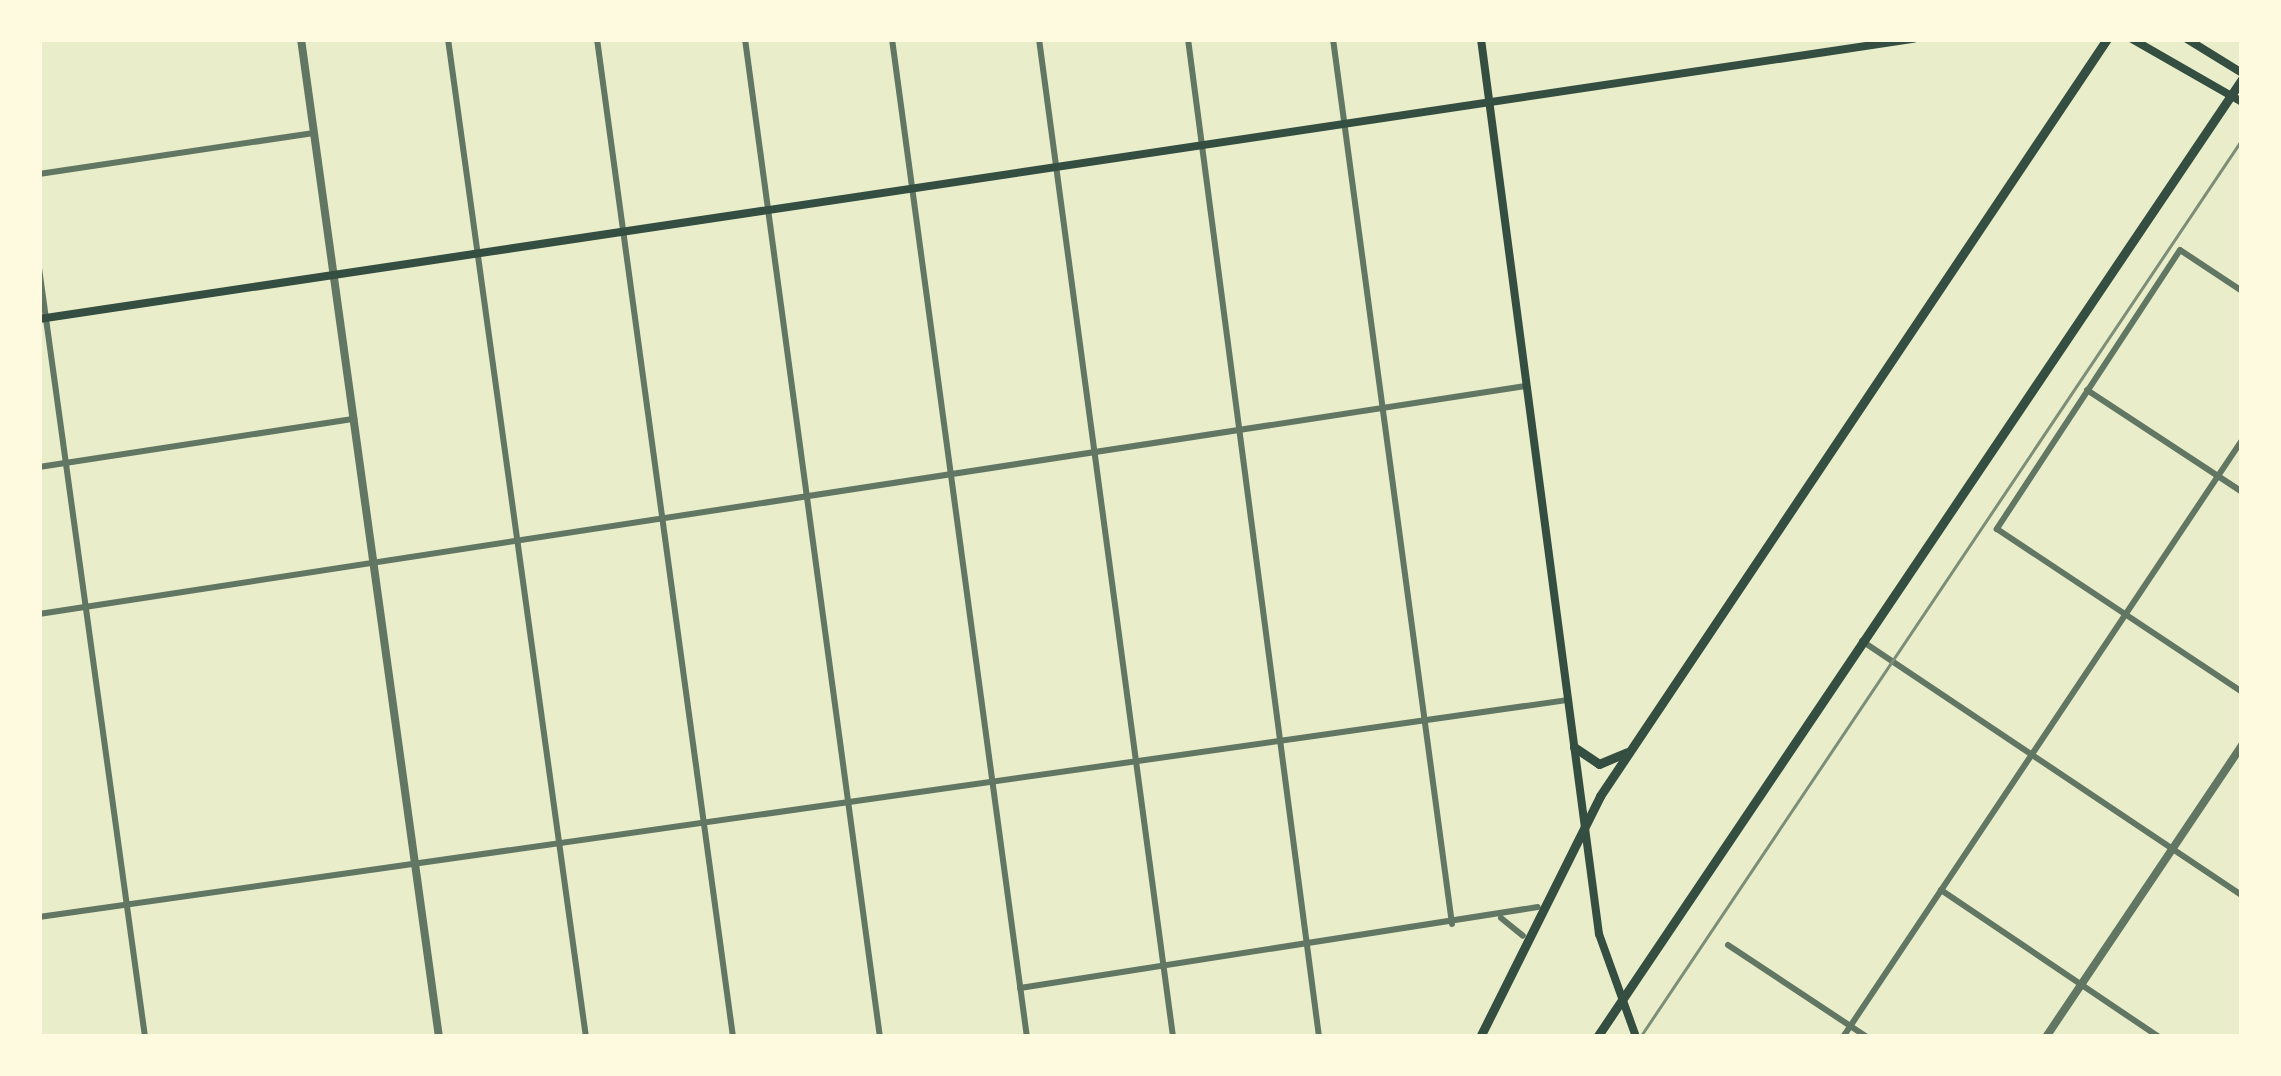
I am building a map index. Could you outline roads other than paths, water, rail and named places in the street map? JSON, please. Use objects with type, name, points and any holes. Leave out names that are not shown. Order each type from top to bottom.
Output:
[{"type":"highway","points":[[1480,1037],[1523,936],[1584,823],[2108,39]]},
{"type":"highway","points":[[1597,1037],[1862,641],[2237,98],[2242,76]]},
{"type":"highway","points":[[1574,747],[1599,764],[1632,749]]},
{"type":"main road","points":[[1481,39],[1584,823],[1619,1004],[1636,1037]]},
{"type":"main road","points":[[42,319],[1489,96],[1913,39]]},
{"type":"main road","points":[[2132,39],[2237,98]]},
{"type":"main road","points":[[2187,39],[2242,76]]},
{"type":"street","points":[[301,39],[439,1037]]},
{"type":"street","points":[[448,39],[586,1037]]},
{"type":"street","points":[[597,39],[733,1037]]},
{"type":"street","points":[[746,39],[880,1037]]},
{"type":"street","points":[[892,39],[1027,1037]]},
{"type":"street","points":[[1039,39],[1173,1037]]},
{"type":"street","points":[[1188,39],[1319,1037]]},
{"type":"street","points":[[1333,39],[1452,924]]},
{"type":"street","points":[[39,175],[314,133]]},
{"type":"street","points":[[2242,291],[2180,250],[1997,529],[2242,692]]},
{"type":"street","points":[[39,268],[42,319],[145,1037]]},
{"type":"street","points":[[39,614],[1526,386]]},
{"type":"street","points":[[2087,390],[2242,492]]},
{"type":"street","points":[[39,467],[354,419]]},
{"type":"street","points":[[1843,1037],[2242,440]]},
{"type":"street","points":[[1862,641],[2242,895]]},
{"type":"street","points":[[39,917],[415,863],[704,828],[1567,700]]},
{"type":"street","points":[[2046,1037],[2242,745]]},
{"type":"street","points":[[1941,890],[2159,1037]]},
{"type":"street","points":[[1020,988],[1538,907]]},
{"type":"street","points":[[1497,917],[1523,936]]},
{"type":"street","points":[[1728,945],[1867,1037]]},
{"type":"railway","points":[[1640,1037],[2242,139]]}]
